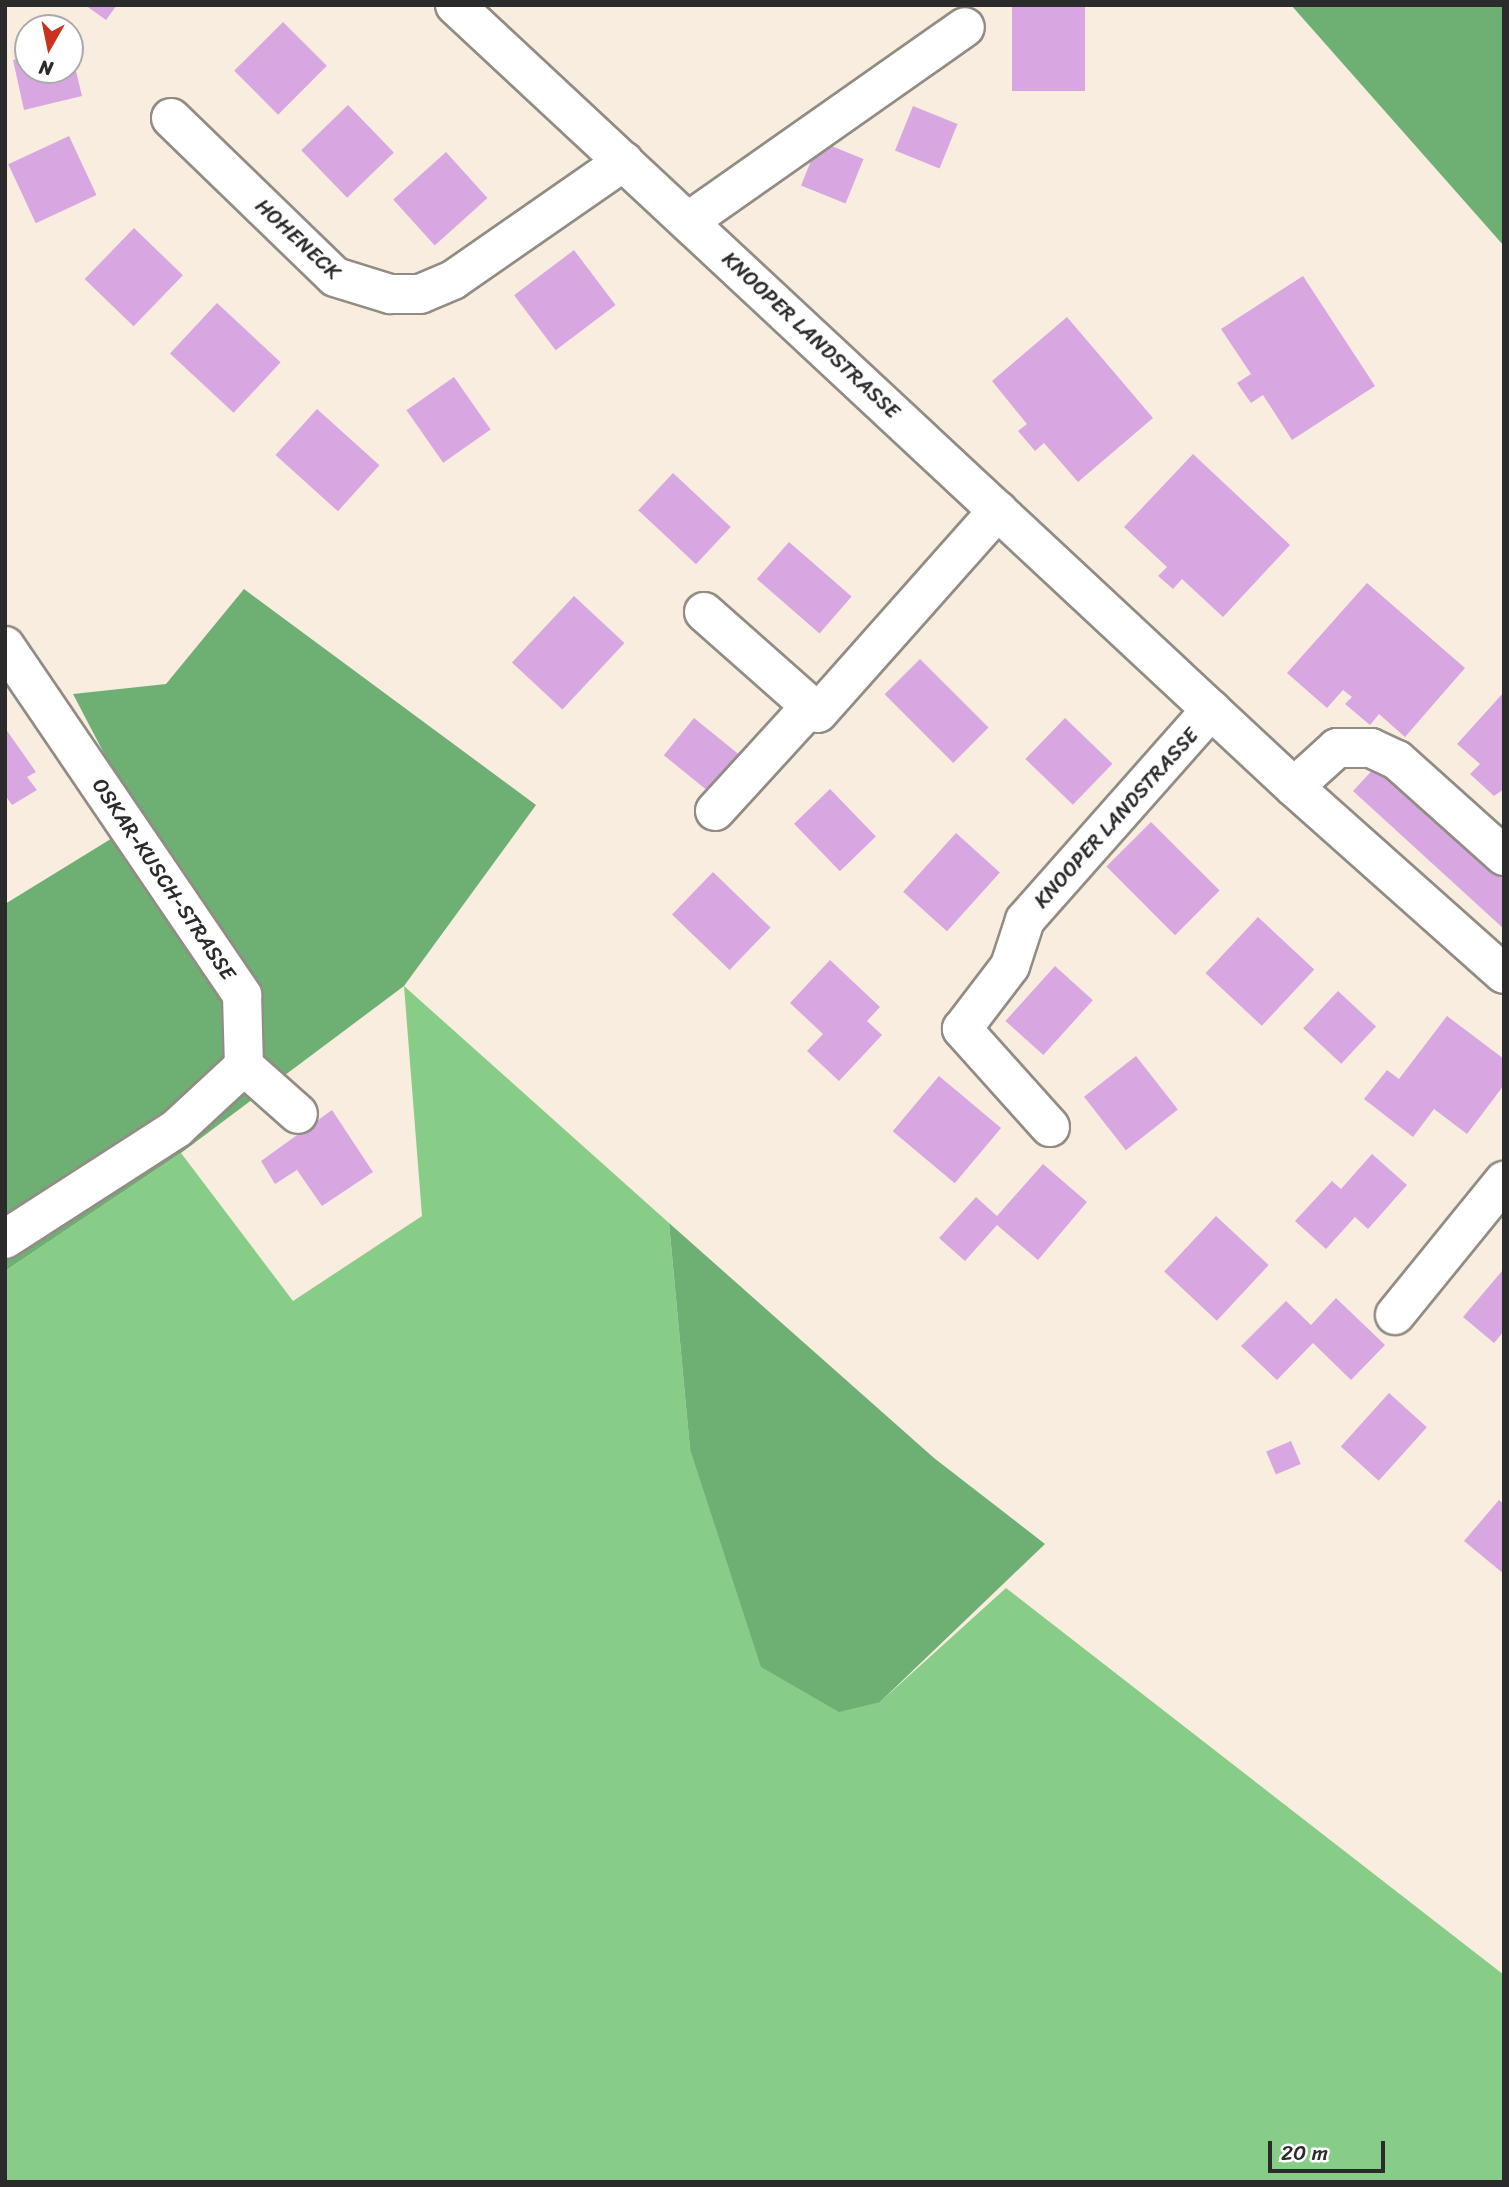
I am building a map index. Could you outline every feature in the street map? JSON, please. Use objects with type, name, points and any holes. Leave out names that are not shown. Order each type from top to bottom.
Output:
[{"type":"street","name":"KNOOPER LANDSTRASSE","points":[[455,5],[1294,787],[1504,974]]},
{"type":"street","points":[[688,221],[965,27]]},
{"type":"street","name":"HOHENECK","points":[[171,118],[335,277],[390,294],[420,294],[453,280],[624,161]]},
{"type":"street","points":[[704,612],[818,713],[998,510]]},
{"type":"street","name":"OSKAR-KUSCH-STRASSE","points":[[5,646],[242,995],[244,1066]]},
{"type":"street","points":[[715,811],[811,706]]},
{"type":"street","name":"KNOOPER LANDSTRASSE","points":[[1050,1127],[962,1029],[1010,966],[1025,920],[1211,710]]},
{"type":"street","points":[[1294,787],[1337,748],[1371,748],[1396,760],[1504,856]]},
{"type":"street","points":[[5,1239],[177,1128],[244,1066],[298,1114]]},
{"type":"street","points":[[1395,1315],[1504,1181]]},
{"type":"green space","points":[[1291,5],[1504,5],[1504,246]]},
{"type":"green space","points":[[244,589],[536,805],[404,986],[181,1153],[5,1271],[5,904],[114,837],[131,805],[73,694],[166,684]]},
{"type":"green space","points":[[404,986],[669,1223],[690,1449],[880,1702],[1006,1588],[1504,1975],[1504,2182],[5,2182],[5,1271],[181,1153],[293,1301],[422,1216]]},
{"type":"green space","points":[[669,1223],[934,1458],[1045,1544],[880,1702],[839,1712],[761,1667],[690,1449]]},
{"type":"building","points":[[85,5],[117,5],[106,20]]},
{"type":"building","points":[[1012,5],[1085,5],[1085,91],[1012,91]]},
{"type":"building","points":[[283,22],[327,66],[278,115],[234,71]]},
{"type":"building","points":[[18,84],[79,84],[82,96],[24,110]]},
{"type":"building","points":[[348,105],[394,152],[347,198],[301,150]]},
{"type":"building","points":[[913,106],[958,124],[940,168],[895,151]]},
{"type":"building","points":[[69,136],[96,195],[36,223],[8,164]]},
{"type":"building","points":[[819,141],[864,159],[846,203],[801,186]]},
{"type":"building","points":[[446,152],[487,198],[435,246],[393,200]]},
{"type":"building","points":[[134,228],[183,275],[134,326],[85,279]]},
{"type":"building","points":[[574,250],[616,305],[556,350],[514,295]]},
{"type":"building","points":[[1303,276],[1375,386],[1292,440],[1263,395],[1251,403],[1237,383],[1251,374],[1221,329]]},
{"type":"building","points":[[217,303],[281,362],[234,413],[170,353]]},
{"type":"building","points":[[1067,317],[1153,418],[1078,482],[1044,443],[1035,451],[1018,431],[1027,424],[992,381]]},
{"type":"building","points":[[454,377],[491,429],[443,463],[406,410]]},
{"type":"building","points":[[317,409],[379,465],[338,511],[276,455]]},
{"type":"building","points":[[1193,454],[1290,545],[1223,617],[1182,579],[1173,589],[1158,576],[1167,567],[1124,527]]},
{"type":"building","points":[[673,473],[731,527],[696,564],[638,510]]},
{"type":"building","points":[[789,542],[852,596],[819,633],[757,579]]},
{"type":"building","points":[[1367,583],[1465,668],[1405,737],[1379,714],[1370,725],[1345,704],[1352,697],[1343,690],[1327,708],[1287,673]]},
{"type":"building","points":[[574,596],[624,643],[562,710],[512,663]]},
{"type":"building","points":[[920,659],[989,728],[953,763],[885,694]]},
{"type":"building","points":[[1504,692],[1504,789],[1494,796],[1470,774],[1480,764],[1457,744]]},
{"type":"building","points":[[694,718],[739,755],[709,792],[664,755]]},
{"type":"building","points":[[1065,718],[1112,764],[1073,805],[1025,759]]},
{"type":"building","points":[[5,728],[36,772],[27,777],[37,790],[12,805],[5,795]]},
{"type":"building","points":[[1378,764],[1504,880],[1504,929],[1353,791]]},
{"type":"building","points":[[830,789],[876,836],[840,871],[794,824]]},
{"type":"building","points":[[1151,822],[1220,891],[1175,935],[1106,867]]},
{"type":"building","points":[[956,833],[1000,872],[947,931],[903,892]]},
{"type":"building","points":[[713,872],[771,928],[730,970],[672,914]]},
{"type":"building","points":[[1258,917],[1314,970],[1262,1026],[1205,973]]},
{"type":"building","points":[[830,960],[880,1007],[867,1021],[882,1035],[839,1081],[807,1051],[823,1034],[790,1003]]},
{"type":"building","points":[[1055,966],[1093,1000],[1043,1055],[1005,1021]]},
{"type":"building","points":[[1338,991],[1376,1026],[1341,1064],[1303,1028]]},
{"type":"building","points":[[1447,1016],[1504,1059],[1504,1085],[1467,1134],[1434,1109],[1413,1137],[1364,1099],[1387,1070],[1399,1079]]},
{"type":"building","points":[[1136,1056],[1178,1110],[1126,1150],[1084,1097]]},
{"type":"building","points":[[939,1076],[1001,1128],[955,1183],[893,1131]]},
{"type":"building","points":[[332,1110],[373,1172],[322,1206],[297,1170],[275,1184],[261,1161]]},
{"type":"building","points":[[1372,1154],[1407,1185],[1368,1229],[1355,1217],[1326,1249],[1295,1221],[1332,1181],[1341,1189]]},
{"type":"building","points":[[1043,1164],[1087,1202],[1038,1260],[997,1225],[965,1261],[939,1238],[976,1197],[997,1216]]},
{"type":"building","points":[[1216,1216],[1269,1265],[1217,1321],[1164,1272]]},
{"type":"building","points":[[1502,1271],[1504,1331],[1494,1343],[1463,1317]]},
{"type":"building","points":[[1336,1298],[1385,1345],[1351,1380],[1313,1343],[1277,1380],[1241,1346],[1286,1301],[1311,1325]]},
{"type":"building","points":[[1389,1393],[1427,1427],[1379,1481],[1341,1447]]},
{"type":"building","points":[[1291,1441],[1301,1464],[1276,1475],[1266,1452]]},
{"type":"building","points":[[1499,1500],[1504,1504],[1504,1574],[1464,1541]]}]
